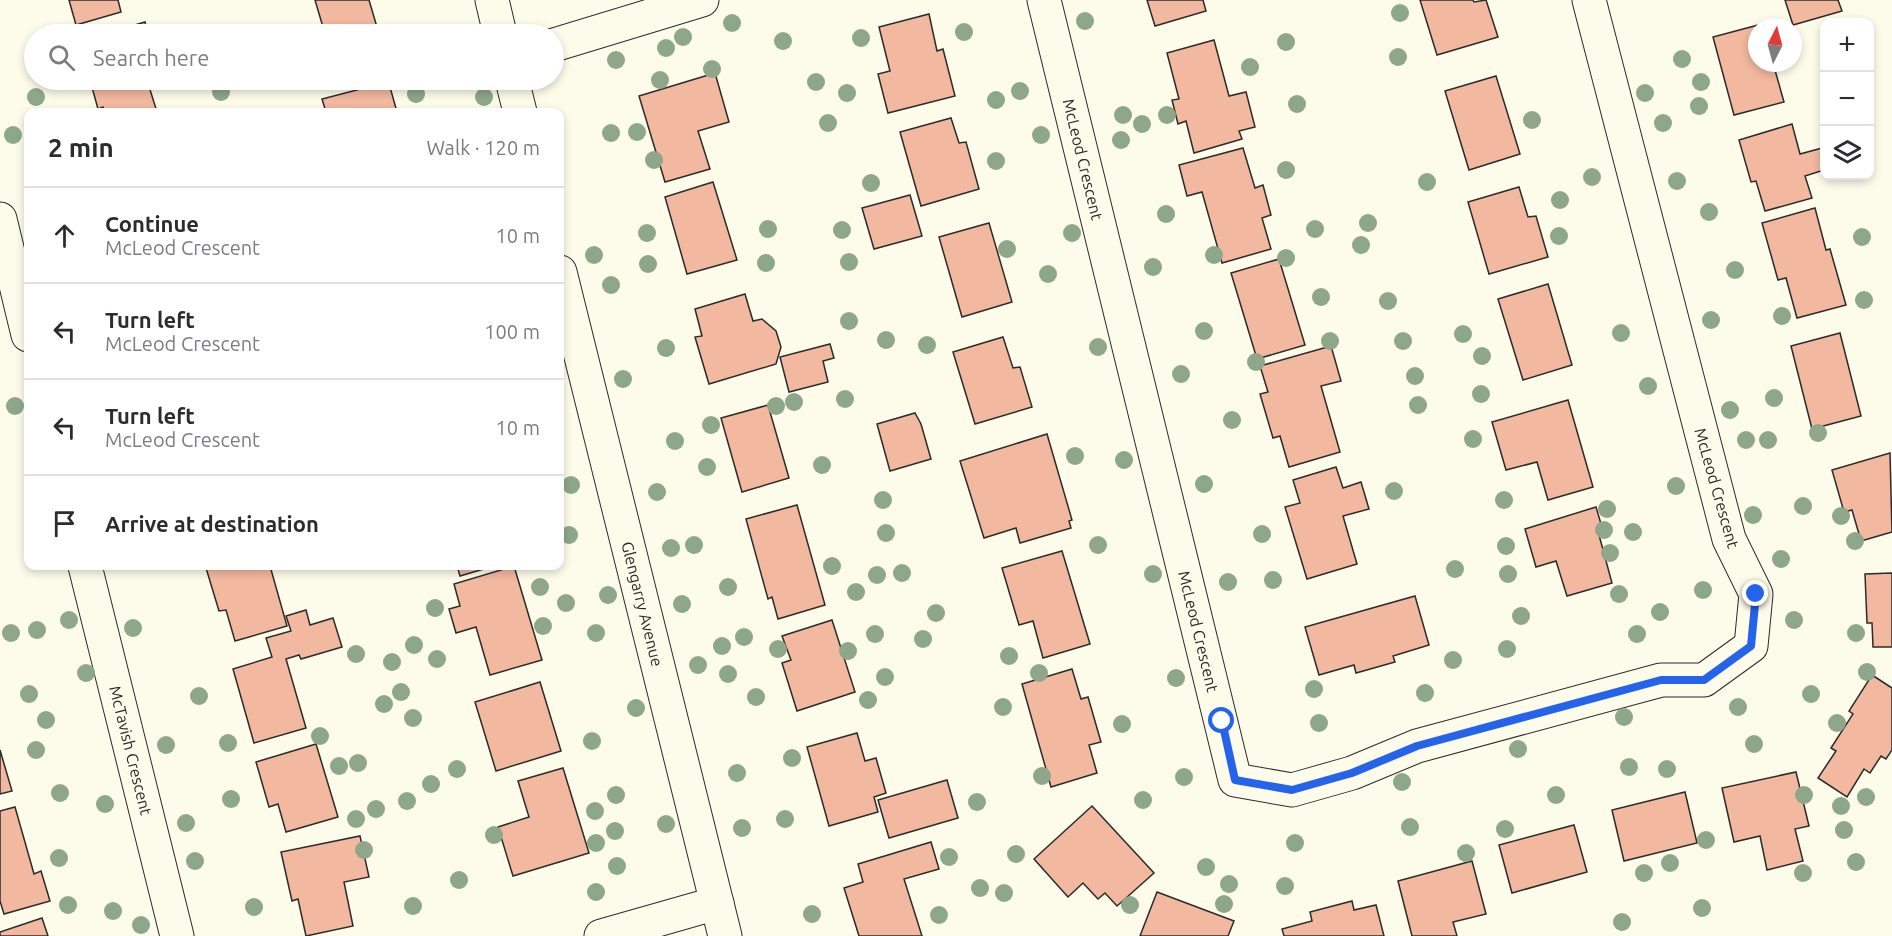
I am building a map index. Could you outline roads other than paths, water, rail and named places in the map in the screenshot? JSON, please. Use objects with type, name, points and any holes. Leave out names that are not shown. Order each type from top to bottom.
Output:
[{"type":"street","points":[[492,0],[498,24]]},
{"type":"street","points":[[564,42],[702,0]]},
{"type":"street","name":"McLeod Crescent","points":[[1044,0],[1235,780],[1292,790],[1352,773],[1417,746],[1661,680],[1704,680],[1751,646],[1756,594],[1729,538],[1589,0]]},
{"type":"street","points":[[514,90],[519,108]]},
{"type":"street","points":[[0,219],[24,318]]},
{"type":"street","name":"Glengarry Avenue","points":[[564,288],[725,936]]},
{"type":"street","name":"McTavish Crescent","points":[[86,570],[177,936]]},
{"type":"street","points":[[601,936],[717,903]]}]
